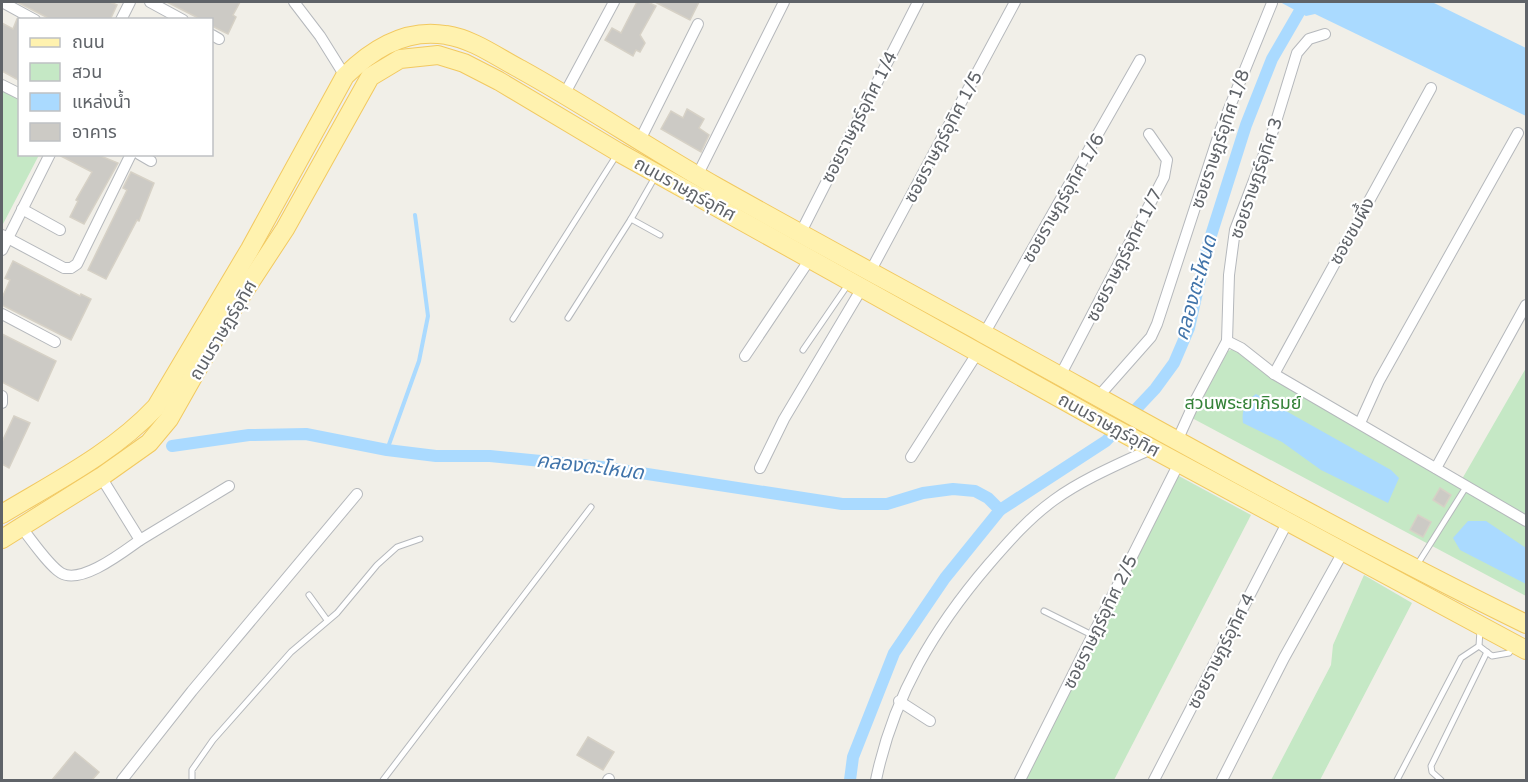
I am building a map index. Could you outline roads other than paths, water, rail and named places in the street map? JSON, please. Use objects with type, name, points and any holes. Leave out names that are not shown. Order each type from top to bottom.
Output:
[{"type":"main road","name":"ถนนราษฎร์อุทิศ","points":[[2,514],[111,447],[136,428],[156,407],[250,249],[345,76],[364,56],[384,45],[425,33],[447,35],[469,41],[800,234],[861,280],[978,352],[1099,420],[1521,647]]},
{"type":"main road","name":"ถนนราษฎร์อุทิศ","points":[[2,539],[101,477],[149,443],[169,419],[224,322],[285,229],[352,105],[370,77],[383,67],[400,59],[418,55],[438,55],[464,63],[810,259],[984,334],[1414,569],[1527,624]]},
{"type":"street","points":[[2,2],[31,18]]},
{"type":"street","points":[[123,18],[130,2]]},
{"type":"street","points":[[150,2],[179,18]]},
{"type":"street","points":[[294,2],[320,36],[345,76]]},
{"type":"street","points":[[564,95],[614,2]]},
{"type":"street","points":[[697,176],[784,2]]},
{"type":"street","name":"ซอยราษฎร์อุทิศ 1/4","points":[[800,234],[918,2]]},
{"type":"street","name":"ซอยราษฎร์อุทิศ 1/5","points":[[760,468],[784,418],[1015,2]]},
{"type":"street","name":"ซอยราษฎร์อุทิศ 1/8","points":[[1105,401],[1151,337],[1157,324],[1220,130],[1272,3]]},
{"type":"street","points":[[640,140],[698,24]]},
{"type":"street","name":"ซอยราษฎร์อุทิศ 3","points":[[1177,441],[1227,341],[1229,274],[1235,230],[1274,128],[1297,53],[1308,39],[1325,34]]},
{"type":"street","name":"ซอยราษฎร์อุทิศ 1/6","points":[[984,334],[1140,60]]},
{"type":"street","points":[[2,85],[18,93]]},
{"type":"street","name":"ซอยชมผึ้ง","points":[[1274,374],[1431,88]]},
{"type":"street","points":[[1360,423],[1379,381],[1518,133]]},
{"type":"street","name":"ซอยราษฎร์อุทิศ 1/7","points":[[1060,376],[1164,177],[1167,160],[1149,134]]},
{"type":"street","points":[[2,250],[4,237],[22,209],[49,156]]},
{"type":"street","points":[[4,237],[64,268],[71,268],[77,264],[130,156]]},
{"type":"street","points":[[143,156],[152,161]]},
{"type":"street","points":[[22,209],[60,230]]},
{"type":"street","points":[[745,356],[810,259]]},
{"type":"street","points":[[1436,468],[1527,305]]},
{"type":"street","points":[[2,314],[55,342]]},
{"type":"street","points":[[1227,341],[1241,348],[1274,374],[1527,521]]},
{"type":"street","points":[[911,457],[978,352]]},
{"type":"street","points":[[2,396],[2,402]]},
{"type":"street","points":[[876,780],[882,751],[899,701],[926,647],[963,594],[1014,535],[1054,499],[1147,446]]},
{"type":"street","name":"ซอยราษฎร์อุทิศ 2/5","points":[[1020,780],[1179,463]]},
{"type":"street","points":[[101,477],[140,540]]},
{"type":"street","points":[[21,527],[60,572],[69,576],[79,576],[116,557],[229,486]]},
{"type":"street","points":[[122,780],[192,691],[357,494]]},
{"type":"street","name":"ซอยราษฎร์อุทิศ 4","points":[[1155,780],[1288,521]]},
{"type":"street","points":[[1222,780],[1284,658],[1343,552]]},
{"type":"street","points":[[899,701],[930,721]]},
{"type":"lane","points":[[513,319],[618,152]]},
{"type":"lane","points":[[568,318],[658,173]]},
{"type":"lane","points":[[631,219],[660,235]]},
{"type":"lane","points":[[803,350],[861,280]]},
{"type":"lane","points":[[1414,569],[1458,496],[1467,486]]},
{"type":"lane","points":[[383,780],[591,507]]},
{"type":"lane","points":[[192,780],[192,770],[213,740],[291,652],[337,613],[377,565],[398,547],[420,539]]},
{"type":"lane","points":[[309,595],[327,620]]},
{"type":"lane","points":[[1044,611],[1094,635]]},
{"type":"lane","points":[[1479,646],[1481,626]]},
{"type":"lane","points":[[1479,646],[1492,656],[1501,656],[1521,647]]},
{"type":"lane","points":[[1397,780],[1461,658],[1479,646]]},
{"type":"lane","points":[[1441,780],[1432,772],[1431,766],[1487,652]]},
{"type":"water","points":[[1280,2],[1432,2],[1526,48],[1526,116],[1315,14],[1306,16]]},
{"type":"water","points":[[1256,394],[1391,470],[1399,478],[1388,503],[1321,470],[1282,442],[1243,423],[1245,406]]},
{"type":"water","points":[[1468,521],[1486,521],[1526,548],[1526,584],[1460,550],[1453,538]]},
{"type":"waterway","name":"คลองตะโหนด","points":[[850,780],[853,757],[894,653],[945,578],[1000,510],[1106,441],[1155,389],[1174,363],[1189,328],[1207,248],[1246,125],[1272,59],[1305,2]]},
{"type":"waterway","points":[[387,450],[419,361],[428,316],[415,215]]},
{"type":"waterway","name":"คลองตะโหนด","points":[[172,446],[249,435],[306,434],[387,450],[436,456],[490,456],[602,467],[842,504],[887,504],[923,493],[953,489],[975,491],[988,498],[1000,510]]},
{"type":"park label","name":"สวนพระยาภิรมย์","points":[[1243,403]]}]
